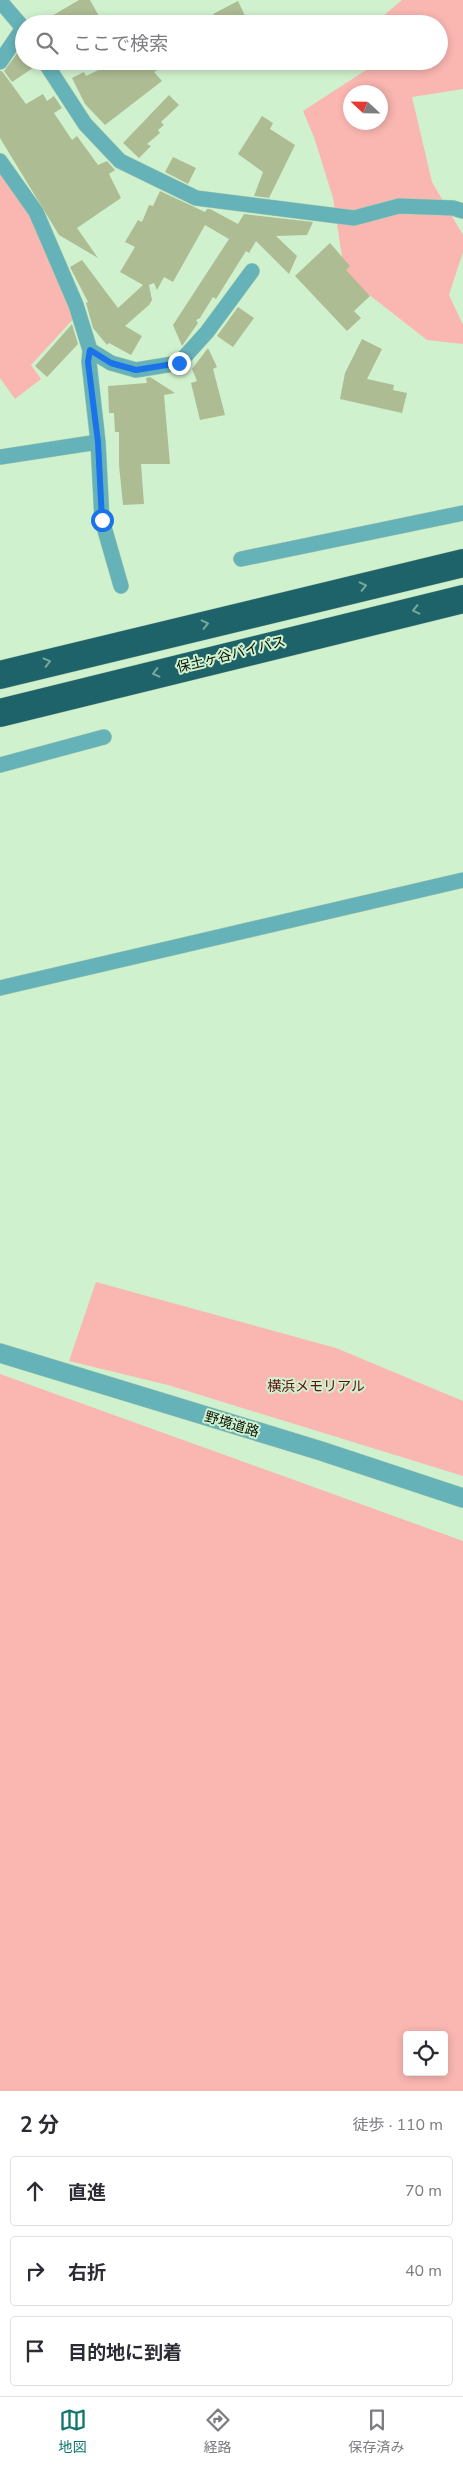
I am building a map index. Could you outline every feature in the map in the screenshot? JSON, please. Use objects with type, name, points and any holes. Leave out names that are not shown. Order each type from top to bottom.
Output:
[{"type":"highway","points":[[0,675],[463,563]]},
{"type":"highway","name":"保土ヶ谷バイパス","points":[[0,713],[463,599]]},
{"type":"street","points":[[7,3],[15,16]]},
{"type":"street","points":[[0,62],[15,40]]},
{"type":"street","points":[[50,70],[85,124],[120,161],[196,198],[354,218],[399,206],[453,208],[463,211]]},
{"type":"street","points":[[0,161],[36,212],[76,305],[90,350],[88,362],[98,442],[102,520],[121,586]]},
{"type":"street","points":[[90,350],[111,363],[136,370],[179,363],[207,332],[252,271]]},
{"type":"street","points":[[0,457],[98,442]]},
{"type":"street","points":[[241,559],[463,513]]},
{"type":"street","points":[[0,765],[104,737]]},
{"type":"street","points":[[0,988],[463,880]]},
{"type":"street","name":"野境道路","points":[[0,1353],[312,1448],[463,1498]]},
{"type":"green space","points":[[402,0],[463,0],[463,89],[412,97],[432,182],[463,235],[463,252],[449,295],[463,325],[463,344],[427,340],[345,276],[333,198],[314,137],[303,111],[343,85],[343,130],[388,130],[388,85],[343,85],[366,70],[448,70],[448,15],[384,15]]},
{"type":"green space","points":[[0,171],[27,209],[75,317],[31,365],[41,379],[15,399],[0,378]]},
{"type":"green space","name":"横浜メモリアル","points":[[96,1282],[336,1348],[463,1401],[463,1476],[168,1385],[69,1361]]},
{"type":"green space","points":[[0,1374],[463,1541],[463,2091],[0,2091]]},
{"type":"building","points":[[79,0],[90,0],[98,15],[53,15]]},
{"type":"building","points":[[238,1],[245,15],[214,15]]},
{"type":"building","points":[[15,56],[15,70],[30,70],[12,82],[4,71]]},
{"type":"building","points":[[98,70],[158,70],[154,72],[162,81],[105,125],[85,104],[72,78],[84,72],[86,76]]},
{"type":"building","points":[[0,71],[2,71],[26,104],[43,94],[47,101],[54,96],[62,108],[54,113],[72,140],[77,136],[98,165],[107,161],[115,170],[109,174],[121,198],[77,228],[98,258],[59,235],[0,138]]},
{"type":"building","points":[[169,95],[179,105],[161,122],[164,125],[158,130],[160,133],[147,144],[151,146],[139,158],[123,143]]},
{"type":"building","points":[[262,116],[273,123],[270,129],[295,145],[269,198],[254,196],[263,172],[238,154]]},
{"type":"building","points":[[173,157],[196,168],[188,184],[165,172]]},
{"type":"building","points":[[160,191],[205,212],[207,209],[210,209],[238,224],[244,214],[313,222],[307,235],[276,236],[297,256],[289,274],[256,241],[249,253],[246,251],[216,299],[213,297],[200,318],[196,320],[198,323],[182,346],[173,325],[229,239],[205,225],[173,282],[164,277],[157,290],[154,283],[149,285],[152,300],[149,305],[125,326],[142,336],[131,355],[109,343],[107,345],[93,328],[86,303],[88,302],[70,267],[82,260],[118,308],[143,285],[120,272],[135,247],[125,242],[138,220],[142,222],[149,205],[153,206]]},
{"type":"building","points":[[330,243],[350,266],[346,270],[370,296],[354,311],[361,318],[347,331],[295,276]]},
{"type":"building","points":[[238,307],[254,318],[233,347],[217,336]]},
{"type":"building","points":[[72,324],[78,344],[47,377],[35,366]]},
{"type":"building","points":[[362,339],[382,349],[367,379],[394,385],[393,390],[407,393],[402,413],[340,399],[345,373]]},
{"type":"building","points":[[208,348],[217,367],[213,369],[225,415],[200,420],[191,383],[197,381],[192,369]]},
{"type":"building","points":[[150,377],[175,393],[164,395],[170,464],[141,464],[144,504],[123,505],[119,465],[119,432],[115,432],[114,413],[109,413],[108,386],[147,383],[146,378]]},
{"type":"route","points":[[102,520],[98,442],[88,362],[90,350],[111,363],[136,370],[179,363]]}]
